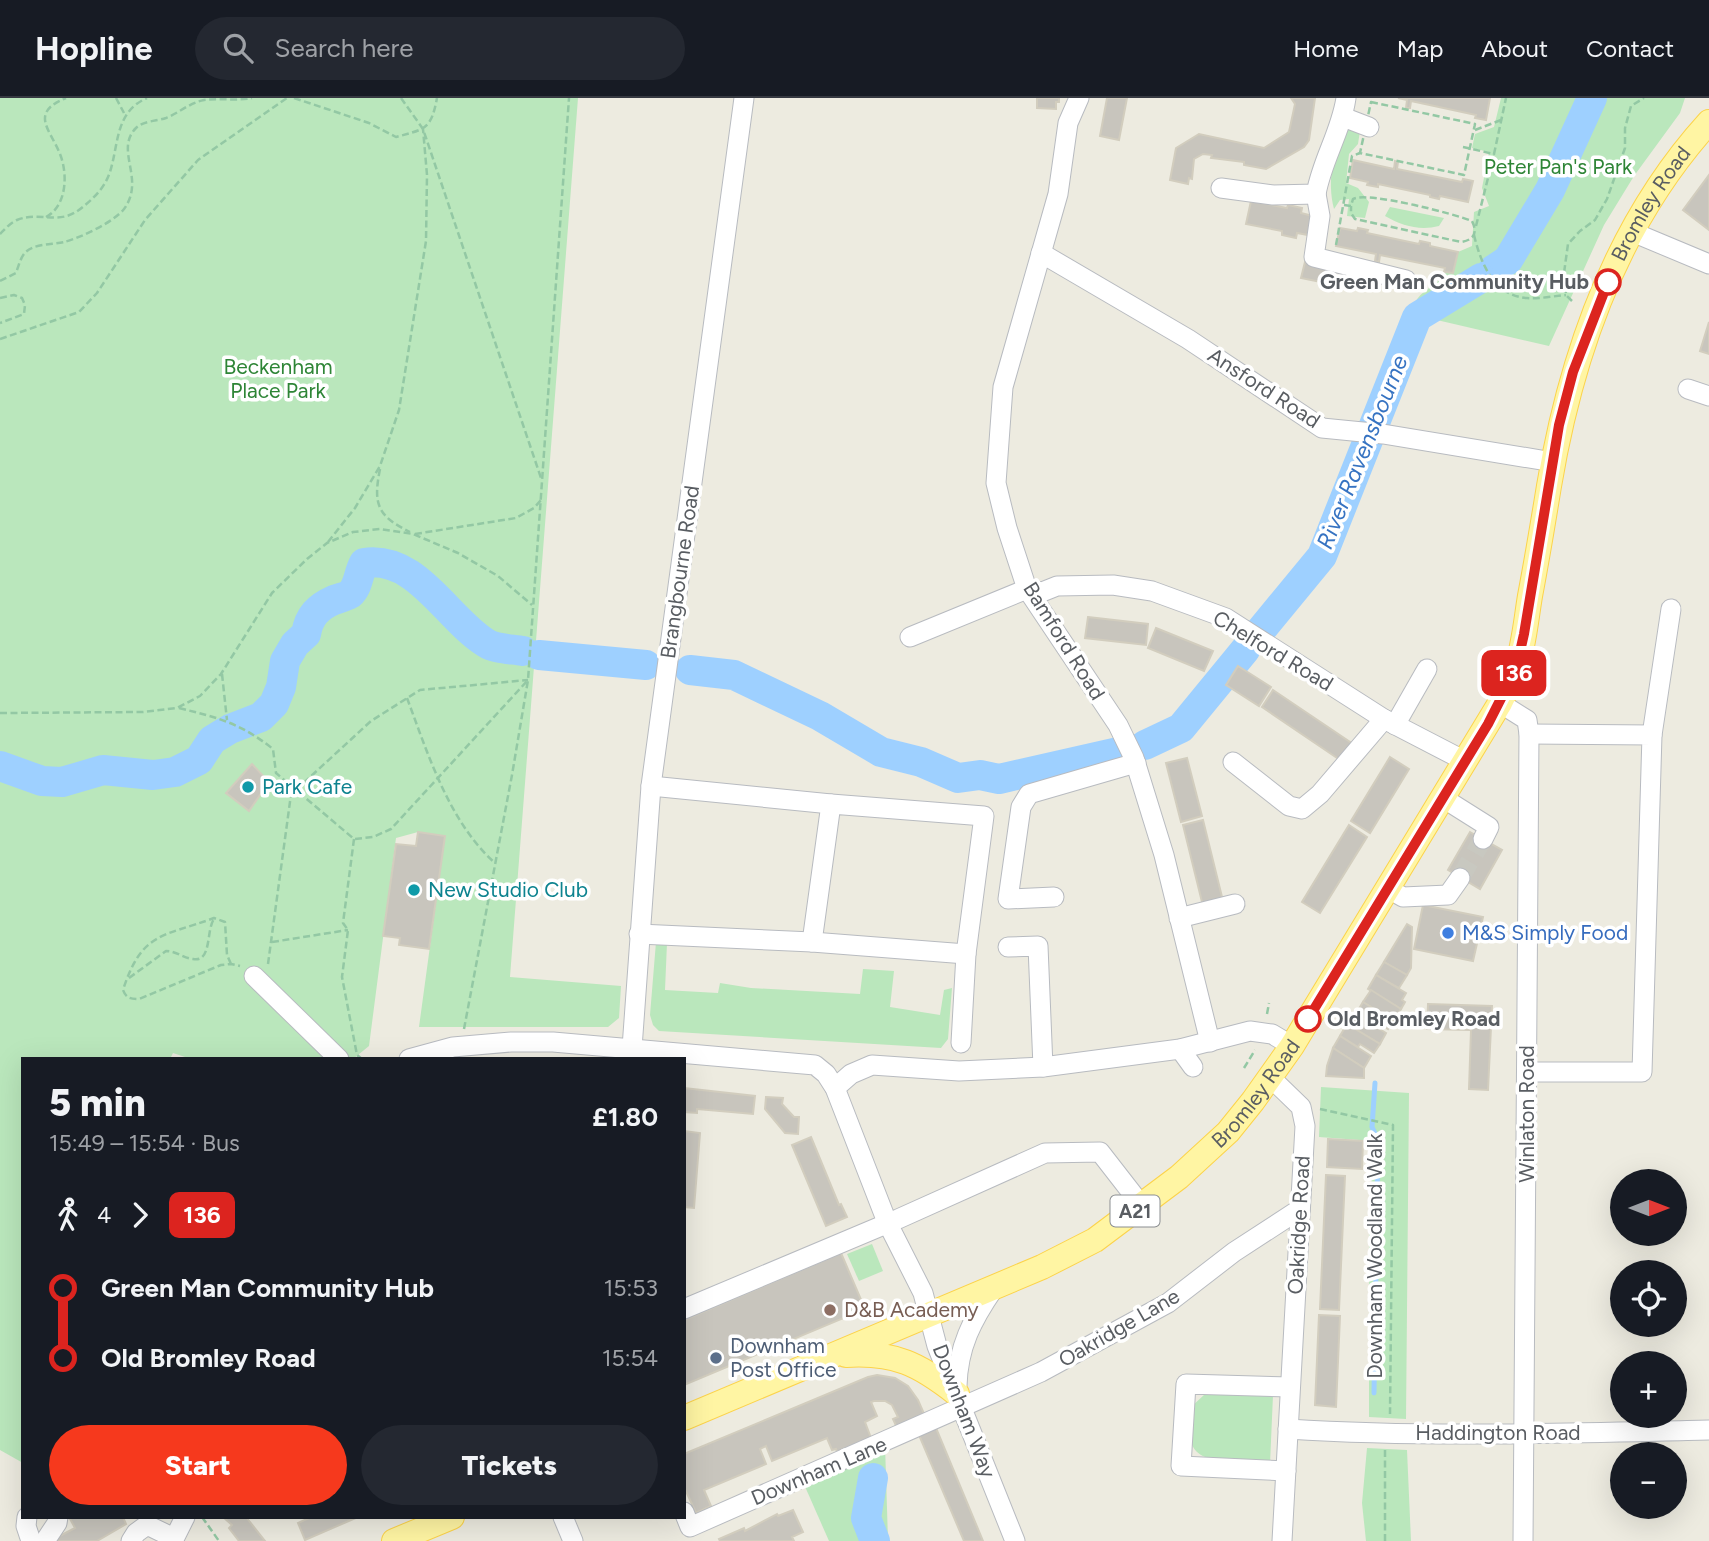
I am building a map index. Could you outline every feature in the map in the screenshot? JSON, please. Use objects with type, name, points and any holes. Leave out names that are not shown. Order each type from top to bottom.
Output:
[{"type":"main road","name":"Bromley Road","points":[[686,1417],[994,1288],[1095,1240],[1179,1177],[1228,1132],[1292,1046],[1500,703],[1516,669],[1524,634],[1559,425],[1573,372],[1630,231],[1660,183],[1709,122]]},
{"type":"main road","points":[[830,1357],[874,1354],[901,1359],[936,1377],[960,1401]]},
{"type":"main road","points":[[394,1541],[447,1519]]},
{"type":"street","name":"Brangbourne Road","points":[[632,1048],[651,786],[744,98]]},
{"type":"street","name":"Bamford Road","points":[[1079,98],[1068,123],[1058,194],[1003,387],[996,482],[1007,528],[1027,589],[1118,726],[1135,761],[1164,855],[1210,1042]]},
{"type":"street","points":[[1367,126],[1345,107],[1333,146],[1320,172],[1317,194],[1320,216],[1314,257],[1406,280]]},
{"type":"street","points":[[1221,188],[1273,195],[1317,194]]},
{"type":"street","points":[[1630,231],[1709,264]]},
{"type":"street","name":"Ansford Road","points":[[1041,253],[1188,339],[1322,428],[1383,434],[1553,462]]},
{"type":"street","points":[[1688,388],[1709,396]]},
{"type":"street","name":"Chelford Road","points":[[910,637],[1027,589],[1042,592],[1057,586],[1113,584],[1152,591],[1226,618],[1389,722],[1465,761]]},
{"type":"street","points":[[1527,1072],[1642,1072],[1652,735],[1671,609]]},
{"type":"street","points":[[1233,762],[1289,806],[1302,809],[1320,794],[1389,722],[1427,669]]},
{"type":"street","points":[[1500,703],[1527,720],[1529,734],[1652,735]]},
{"type":"street","name":"Winlaton Road","points":[[1523,1541],[1529,734]]},
{"type":"street","points":[[1055,897],[1008,899],[1021,807],[1029,794],[1135,761]]},
{"type":"street","points":[[651,786],[984,816],[966,954],[961,1043]]},
{"type":"street","points":[[1443,798],[1489,827],[1483,839]]},
{"type":"street","points":[[813,942],[831,804]]},
{"type":"street","points":[[1387,888],[1403,897],[1448,895],[1460,878]]},
{"type":"street","points":[[1179,918],[1235,904]]},
{"type":"street","points":[[639,934],[813,942],[966,954]]},
{"type":"street","points":[[1008,947],[1038,946],[1043,1067]]},
{"type":"street","points":[[254,976],[337,1057]]},
{"type":"street","points":[[416,1057],[453,1046],[553,1042],[632,1048],[662,1054],[815,1065],[826,1074],[835,1088],[851,1074],[872,1065],[959,1070],[1043,1067],[1180,1049],[1250,1031],[1272,1034],[1292,1046]]},
{"type":"street","points":[[1180,1049],[1193,1067]]},
{"type":"street","name":"Oakridge Road","points":[[1270,1077],[1294,1098],[1304,1115],[1282,1541]]},
{"type":"street","name":"Downham Way","points":[[835,1088],[887,1222],[915,1275],[930,1315],[937,1346],[1015,1541]]},
{"type":"street","points":[[686,1308],[1045,1153],[1100,1152],[1142,1206]]},
{"type":"street","name":"Oakridge Lane","points":[[960,1401],[1041,1372],[1168,1303],[1234,1252],[1300,1209]]},
{"type":"street","points":[[960,1401],[959,1358],[964,1339],[994,1288]]},
{"type":"street","points":[[1286,1471],[1181,1466],[1186,1384],[1290,1387]]},
{"type":"street","name":"Downham Lane","points":[[692,1530],[960,1401]]},
{"type":"street","name":"Haddington Road","points":[[1288,1429],[1368,1434],[1709,1430]]},
{"type":"street","points":[[27,1519],[26,1526],[41,1541]]},
{"type":"street","points":[[41,1541],[46,1519]]},
{"type":"street","points":[[41,1541],[57,1519]]},
{"type":"street","points":[[131,1541],[143,1521],[173,1539],[184,1519]]},
{"type":"street","points":[[564,1519],[573,1541]]},
{"type":"path","points":[[46,217],[54,213],[60,205],[64,190],[64,172],[61,157],[44,122],[47,111],[54,103],[66,98]]},
{"type":"path","points":[[116,98],[125,114]]},
{"type":"path","points":[[0,234],[18,219],[71,216],[102,189],[110,173],[125,114],[135,103],[147,98]]},
{"type":"path","points":[[0,281],[16,274],[24,254],[30,248],[66,242],[84,235],[121,212],[130,200],[134,187],[128,158],[129,139],[137,127],[169,117],[186,106],[205,100],[252,98]]},
{"type":"path","points":[[0,339],[79,312],[105,283],[145,220],[198,160],[287,98]]},
{"type":"path","points":[[294,98],[369,123],[396,137],[423,129],[434,116],[437,98]]},
{"type":"path","points":[[401,98],[423,129],[542,481]]},
{"type":"path","points":[[464,1033],[528,680],[569,98]]},
{"type":"path","points":[[1476,228],[1472,221],[1464,218],[1366,196],[1353,199],[1351,206],[1355,219],[1461,242],[1470,240],[1474,236],[1476,228],[1494,154],[1506,98]]},
{"type":"path","points":[[1572,302],[1566,295],[1564,273],[1568,244],[1595,220],[1607,200],[1625,148],[1625,128],[1631,106],[1644,98]]},
{"type":"path","points":[[1332,261],[1352,156],[1360,153],[1464,175],[1470,149],[1475,124],[1365,99]]},
{"type":"path","points":[[1360,153],[1371,102]]},
{"type":"path","points":[[1473,131],[1501,120]]},
{"type":"path","points":[[423,129],[427,175],[426,242],[399,410],[380,466],[376,491],[379,510],[392,523],[458,553],[498,576],[532,605]]},
{"type":"path","points":[[1463,147],[1494,154]]},
{"type":"path","points":[[1343,205],[1351,206]]},
{"type":"path","points":[[1474,236],[1493,281],[1509,294],[1528,299],[1566,295]]},
{"type":"path","points":[[0,298],[14,295],[22,298],[25,305],[24,314],[0,323]]},
{"type":"path","points":[[177,708],[200,696],[222,674],[272,593],[327,543],[355,508],[380,466]]},
{"type":"path","points":[[327,543],[353,532],[380,529],[413,534],[516,518],[534,508],[541,500]]},
{"type":"path","points":[[222,674],[226,720]]},
{"type":"path","points":[[296,790],[371,720],[420,690],[528,680]]},
{"type":"path","points":[[0,713],[143,712],[177,708],[226,720],[254,734],[273,749],[276,773],[354,839],[373,837],[391,829],[528,680]]},
{"type":"path","points":[[407,697],[438,778],[483,853],[495,863]]},
{"type":"path","points":[[254,976],[267,969],[292,787]]},
{"type":"path","points":[[354,839],[343,923],[348,930],[342,977],[360,1057]]},
{"type":"path","points":[[126,980],[166,951],[190,959],[203,957],[214,919]]},
{"type":"path","points":[[214,919],[225,922],[226,956],[231,964],[139,999],[125,996],[123,990],[135,961],[152,940],[214,919]]},
{"type":"path","points":[[271,942],[348,930]]},
{"type":"path","name":"Downham Woodland Walk","points":[[1320,1109],[1393,1125],[1390,1418]]},
{"type":"path","points":[[1385,1450],[1385,1541]]},
{"type":"path","points":[[203,1519],[219,1541]]},
{"type":"green space","name":"Beckenham Place Park","points":[[0,98],[578,98],[510,977],[621,986],[619,1018],[608,1027],[419,1027],[445,836],[418,832],[396,838],[369,1046],[355,1057],[185,1057],[173,1053],[171,1057],[21,1057],[21,1462],[0,1450]]},
{"type":"green space","name":"Peter Pan's Park","points":[[1501,98],[1685,98],[1680,113],[1634,176],[1604,225],[1549,346],[1411,314],[1422,293],[1437,282],[1444,272],[1453,273],[1458,252],[1472,246],[1474,212],[1489,206],[1482,188],[1489,152],[1472,148],[1475,134],[1494,127]]},
{"type":"green space","points":[[1350,127],[1360,131],[1358,144],[1349,154],[1346,183],[1358,188],[1369,202],[1365,218],[1347,216],[1349,199],[1340,200],[1334,209],[1332,198],[1331,177],[1335,156]]},
{"type":"green space","points":[[1390,207],[1444,218],[1439,226],[1411,227],[1385,216]]},
{"type":"green space","points":[[656,942],[667,943],[665,990],[718,993],[720,983],[751,988],[860,994],[863,969],[894,971],[890,1007],[940,1015],[944,990],[952,988],[948,1039],[941,1048],[659,1031],[653,1025],[650,1015]]},
{"type":"green space","points":[[1321,1087],[1409,1093],[1406,1419],[1369,1417],[1369,1240],[1373,1141],[1319,1137]]},
{"type":"green space","points":[[872,1244],[883,1271],[859,1281],[847,1254]]},
{"type":"green space","points":[[1213,1392],[1273,1395],[1270,1464],[1212,1460],[1195,1450],[1190,1437],[1191,1407],[1204,1395]]},
{"type":"green space","points":[[885,1445],[888,1541],[829,1541],[803,1482]]},
{"type":"green space","points":[[1367,1448],[1407,1450],[1411,1541],[1366,1541],[1362,1503]]},
{"type":"building","points":[[1037,98],[1059,98],[1059,102],[1056,102],[1056,109],[1037,108]]},
{"type":"building","points":[[1107,98],[1127,98],[1119,140],[1100,136]]},
{"type":"building","points":[[1291,98],[1315,98],[1309,140],[1304,147],[1266,169],[1203,154],[1194,159],[1192,179],[1189,178],[1188,184],[1170,180],[1176,148],[1199,134],[1264,148],[1289,132],[1295,104]]},
{"type":"building","points":[[1398,98],[1490,98],[1486,120],[1475,118],[1476,115],[1411,101],[1410,108],[1406,108],[1407,100]]},
{"type":"building","points":[[1353,160],[1394,169],[1395,161],[1398,162],[1397,169],[1462,182],[1463,179],[1473,181],[1468,202],[1440,196],[1439,199],[1378,184],[1378,187],[1367,185],[1368,182],[1350,178]]},
{"type":"building","points":[[1709,175],[1709,230],[1683,210]]},
{"type":"building","points":[[1251,201],[1302,208],[1301,213],[1313,216],[1308,235],[1297,233],[1296,238],[1282,235],[1282,231],[1246,224]]},
{"type":"building","points":[[1340,228],[1368,230],[1367,233],[1419,244],[1420,241],[1430,243],[1430,246],[1458,252],[1453,273],[1444,272],[1445,268],[1380,255],[1379,262],[1375,261],[1376,254],[1336,246]]},
{"type":"building","points":[[1305,262],[1334,268],[1331,284],[1301,278]]},
{"type":"building","points":[[1709,322],[1709,354],[1700,351]]},
{"type":"building","points":[[1088,617],[1148,624],[1146,645],[1085,638]]},
{"type":"building","points":[[1156,628],[1213,651],[1204,671],[1148,648]]},
{"type":"building","points":[[1238,666],[1271,687],[1259,706],[1226,685]]},
{"type":"building","points":[[1273,690],[1353,744],[1340,760],[1262,707]]},
{"type":"building","points":[[1390,757],[1409,769],[1370,833],[1351,821]]},
{"type":"building","points":[[1187,758],[1202,816],[1181,822],[1166,763]]},
{"type":"building","name":"Park Cafe","points":[[252,764],[269,782],[249,811],[226,793]]},
{"type":"building","points":[[1203,820],[1223,901],[1203,906],[1183,825]]},
{"type":"building","points":[[1349,825],[1367,837],[1320,913],[1302,902]]},
{"type":"building","name":"New Studio Club","points":[[418,832],[445,836],[429,949],[399,945],[400,938],[383,936],[396,844],[416,846]]},
{"type":"building","points":[[1470,832],[1502,850],[1480,889],[1448,870]]},
{"type":"building","name":"M&S Simply Food","points":[[1423,905],[1483,917],[1473,961],[1414,949]]},
{"type":"building","points":[[1407,924],[1412,927],[1411,968],[1407,975],[1384,962]]},
{"type":"building","points":[[1384,962],[1407,975],[1399,988],[1376,975]]},
{"type":"building","points":[[1376,975],[1406,993],[1401,1009],[1368,989]]},
{"type":"building","points":[[1371,990],[1401,1009],[1393,1021],[1363,1002]]},
{"type":"building","points":[[1363,1002],[1393,1021],[1388,1029],[1374,1020],[1371,1024],[1356,1014]]},
{"type":"building","points":[[1428,1004],[1492,1006],[1488,1090],[1469,1089],[1471,1030],[1427,1029]]},
{"type":"building","points":[[1354,1013],[1386,1033],[1380,1044],[1347,1024]]},
{"type":"building","points":[[1347,1024],[1380,1044],[1374,1053],[1340,1036]]},
{"type":"building","points":[[1340,1036],[1371,1056],[1364,1068],[1333,1048]]},
{"type":"building","points":[[1333,1048],[1364,1068],[1364,1078],[1326,1076]]},
{"type":"building","points":[[686,1088],[755,1096],[753,1114],[697,1109],[697,1113],[686,1112]]},
{"type":"building","points":[[766,1097],[783,1098],[782,1104],[794,1117],[799,1117],[798,1134],[785,1133],[765,1109]]},
{"type":"building","points":[[686,1131],[700,1133],[694,1208],[686,1207]]},
{"type":"building","points":[[811,1137],[839,1205],[841,1204],[847,1217],[826,1226],[792,1145]]},
{"type":"building","points":[[1328,1139],[1363,1141],[1362,1169],[1327,1167]]},
{"type":"building","points":[[1326,1175],[1345,1176],[1339,1310],[1320,1309]]},
{"type":"building","points":[[841,1253],[865,1309],[686,1384],[686,1319]]},
{"type":"building","points":[[1319,1315],[1340,1316],[1336,1407],[1315,1405]]},
{"type":"building","points":[[877,1375],[895,1378],[908,1386],[925,1416],[897,1428],[893,1419],[898,1417],[892,1405],[885,1401],[874,1401],[871,1402],[877,1416],[865,1422],[871,1438],[837,1452],[836,1449],[832,1450],[827,1438],[772,1461],[766,1446],[760,1449],[766,1464],[704,1490],[711,1506],[696,1513],[686,1491],[686,1453]]},
{"type":"building","points":[[936,1428],[983,1541],[964,1541],[919,1435]]},
{"type":"building","points":[[793,1510],[803,1532],[792,1537],[794,1541],[719,1539],[744,1528],[745,1531],[777,1514],[778,1516]]},
{"type":"building","points":[[70,1519],[124,1519],[126,1524],[97,1541],[55,1541],[54,1539],[75,1528]]},
{"type":"building","points":[[225,1519],[248,1519],[265,1541],[239,1541],[229,1528],[232,1525]]},
{"type":"building","points":[[307,1519],[353,1519],[305,1540],[298,1523]]},
{"type":"waterway","name":"River Ravensbourne","points":[[1493,270],[1508,260],[1550,190],[1592,98]]},
{"type":"waterway","name":"River Ravensbourne","points":[[1252,641],[1322,556],[1417,317],[1481,278]]},
{"type":"waterway","name":"River Ravensbourne","points":[[0,766],[42,781],[62,782],[103,770],[153,775],[175,772],[199,760],[212,740],[230,729],[261,717],[274,704],[281,687],[285,661],[295,644],[306,634],[312,617],[323,606],[350,594],[364,563],[383,563],[400,569],[415,578],[486,643],[499,648],[523,651]]},
{"type":"waterway","name":"River Ravensbourne","points":[[1145,745],[1181,728],[1245,650]]},
{"type":"waterway","name":"River Ravensbourne","points":[[539,655],[646,665]]},
{"type":"waterway","name":"River Ravensbourne","points":[[690,670],[734,675],[820,716],[881,752],[921,762],[958,778],[980,775],[999,779],[1132,749]]},
{"type":"waterway","points":[[1374,1393],[1378,1140],[1372,1127],[1375,1083]]},
{"type":"waterway","points":[[873,1478],[866,1518],[875,1541]]},
{"type":"tunnel","points":[[1460,878],[1483,839]]},
{"type":"bus line","name":"136","points":[[1308,1019],[1488,724],[1516,669],[1559,425],[1573,372],[1608,282]]},
{"type":"place","name":"Green Man Community Hub","points":[[1608,282]]},
{"type":"place","name":"Park Cafe","points":[[248,787]]},
{"type":"place","name":"New Studio Club","points":[[414,890]]},
{"type":"place","name":"M&S Simply Food","points":[[1448,933]]},
{"type":"place","name":"Old Bromley Road","points":[[1308,1019]]},
{"type":"place","name":"D&B Academy","points":[[830,1310]]},
{"type":"place","name":"Downham Post Office","points":[[716,1358]]}]
